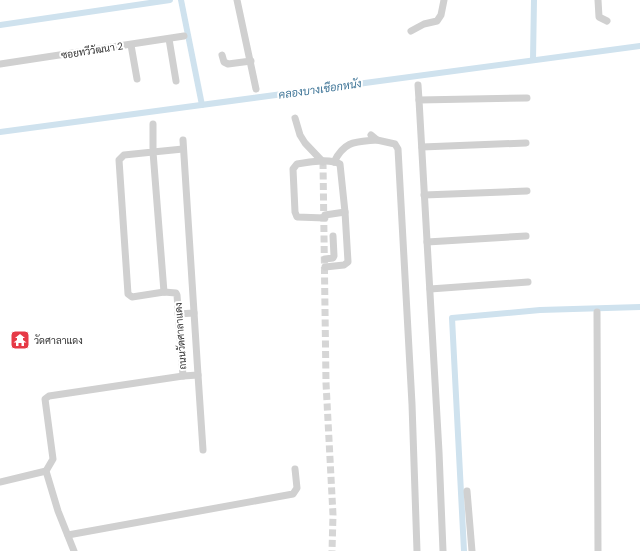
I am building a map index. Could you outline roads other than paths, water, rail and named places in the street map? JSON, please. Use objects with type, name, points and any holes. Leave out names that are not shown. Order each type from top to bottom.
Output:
[{"type":"street","points":[[237,0],[256,89]]},
{"type":"street","points":[[411,31],[436,20],[441,14],[444,0]]},
{"type":"street","points":[[598,0],[599,17],[607,21]]},
{"type":"street","name":"ซอยทวีวัฒนา 2","points":[[0,64],[184,36]]},
{"type":"street","points":[[169,39],[176,81]]},
{"type":"street","points":[[131,44],[137,79]]},
{"type":"street","points":[[222,55],[224,62],[228,64],[251,61]]},
{"type":"street","points":[[418,85],[439,452],[443,551]]},
{"type":"street","points":[[420,100],[527,98]]},
{"type":"street","points":[[295,118],[300,135],[305,143],[323,162]]},
{"type":"street","points":[[153,124],[153,152],[164,292]]},
{"type":"street","points":[[371,135],[378,140]]},
{"type":"street","points":[[182,140],[204,450]]},
{"type":"street","points":[[334,162],[340,151],[353,142],[378,140],[396,144],[398,148],[412,411],[417,551]]},
{"type":"street","points":[[422,147],[526,143]]},
{"type":"street","points":[[153,152],[183,149]]},
{"type":"street","name":"ถนนวัดศาลาแดง","points":[[46,471],[52,459],[45,404],[45,400],[48,396],[183,376],[176,293],[164,292],[132,297],[128,294],[119,160],[124,155],[153,152]]},
{"type":"street","points":[[333,236],[334,256],[325,263],[344,265],[348,262],[345,212],[340,164],[334,162],[323,162],[297,164],[294,167],[295,212],[297,217],[325,216],[345,212]]},
{"type":"street","points":[[424,195],[527,191]]},
{"type":"street","points":[[427,242],[526,236]]},
{"type":"street","points":[[430,288],[528,282]]},
{"type":"street","points":[[596,312],[598,551]]},
{"type":"street","points":[[178,314],[194,313]]},
{"type":"street","points":[[183,376],[198,375]]},
{"type":"street","points":[[68,535],[293,494],[297,488],[295,469]]},
{"type":"street","points":[[0,482],[46,471],[58,511],[74,551]]},
{"type":"street","points":[[467,491],[472,551]]},
{"type":"waterway","points":[[0,25],[170,0]]},
{"type":"waterway","points":[[181,0],[202,105]]},
{"type":"waterway","points":[[533,60],[534,0]]},
{"type":"waterway","name":"คลองบางเชือกหนัง","points":[[0,132],[640,46]]},
{"type":"waterway","points":[[464,551],[452,318],[540,310],[640,307]]},
{"type":"tunnel","points":[[323,162],[326,383],[333,515],[332,551]]},
{"type":"place","name":"วัดศาลาแดง","points":[[20,340]]}]
